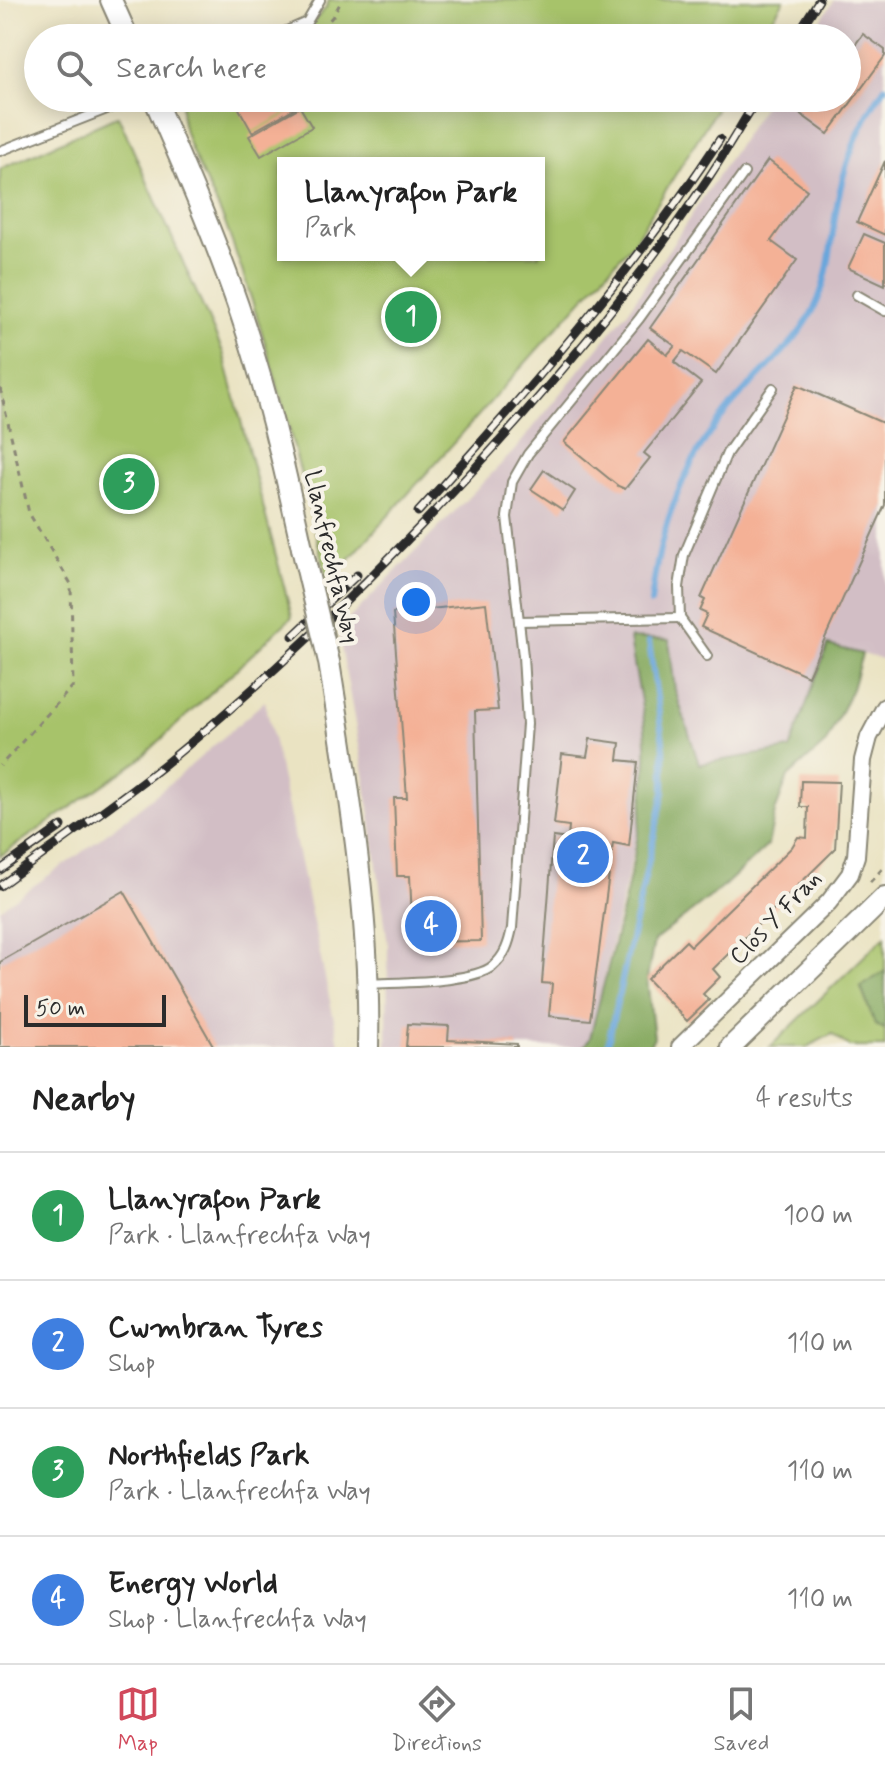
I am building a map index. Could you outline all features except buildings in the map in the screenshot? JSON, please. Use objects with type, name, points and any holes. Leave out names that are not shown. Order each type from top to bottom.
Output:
[{"type":"street","points":[[111,0],[122,24]]},
{"type":"street","name":"Llanfrechfa Way","points":[[160,112],[189,179],[255,358],[329,662],[365,908],[370,984],[368,1047]]},
{"type":"street","name":"Clos Y Fran","points":[[680,1047],[829,902],[850,874],[856,856],[863,760],[869,737],[885,707]]},
{"type":"street","points":[[731,1047],[885,897]]},
{"type":"lane","points":[[302,24],[307,22],[320,0]]},
{"type":"lane","points":[[0,151],[99,112]]},
{"type":"lane","points":[[370,984],[476,975],[490,969],[506,948],[512,928],[527,756],[525,691],[507,517],[508,498],[519,468],[639,319],[744,173]]},
{"type":"lane","points":[[857,295],[885,311]]},
{"type":"lane","points":[[707,656],[680,618],[680,579],[684,555],[727,453],[773,388]]},
{"type":"lane","points":[[519,621],[680,618]]},
{"type":"path","points":[[326,24],[342,0]]},
{"type":"path","points":[[0,388],[29,513],[71,584],[73,686],[0,766]]},
{"type":"shaded area","points":[[834,0],[885,0],[885,660],[828,645],[790,749],[699,764],[675,690],[669,640],[630,638],[643,714],[646,759],[638,831],[590,1038],[583,1047],[387,1047],[388,945],[365,778],[338,630],[514,451],[628,311],[760,112],[861,112],[861,24],[818,24]]},
{"type":"shaded area","points":[[265,701],[340,1047],[0,1047],[0,909],[84,851],[173,781]]},
{"type":"green space","points":[[329,0],[784,0],[769,24],[311,24]]},
{"type":"green space","points":[[181,112],[714,112],[633,243],[328,583],[282,402],[241,267],[183,126]]},
{"type":"green space","points":[[118,116],[223,352],[292,617],[138,761],[0,856],[0,169]]},
{"type":"green space","points":[[630,638],[669,640],[675,690],[699,764],[790,749],[828,645],[862,654],[852,689],[826,743],[788,777],[775,812],[768,845],[724,886],[654,941],[647,979],[654,1037],[649,1047],[583,1047],[590,1038],[625,900],[644,794],[645,730]]},
{"type":"green space","points":[[885,936],[885,971],[861,988],[875,1024],[885,1029],[885,1047],[850,1047],[832,1034],[807,1047],[770,1047]]},
{"type":"green space","points":[[885,971],[885,1029],[875,1025],[861,987]]},
{"type":"waterway","points":[[651,603],[660,547],[689,468],[719,421],[803,328],[818,300],[847,165],[866,117],[885,87]]},
{"type":"waterway","points":[[607,1047],[664,792],[664,749],[649,642]]},
{"type":"railway","points":[[804,24],[819,0]]},
{"type":"railway","points":[[0,886],[197,738],[288,656],[405,542],[525,413],[602,322],[674,228],[749,112]]},
{"type":"railway","points":[[418,512],[576,332],[651,237],[720,139]]},
{"type":"railway","points":[[293,636],[357,575]]},
{"type":"railway","points":[[0,870],[62,826]]},
{"type":"place","name":"Llanyrafon Park","points":[[411,317]]},
{"type":"place","name":"Northfields Park","points":[[129,484]]},
{"type":"place","name":"Cwmbran Tyres","points":[[583,857]]},
{"type":"place","name":"Energy World","points":[[431,926]]}]
